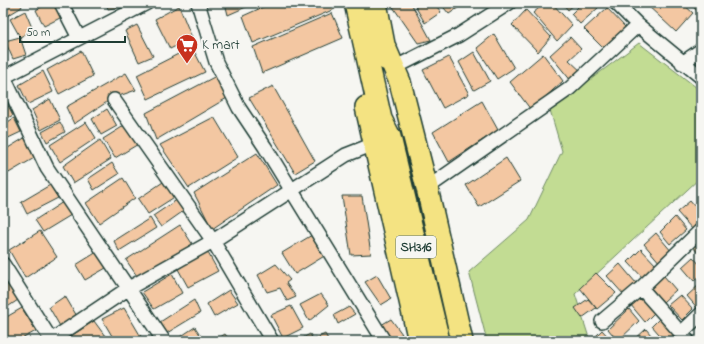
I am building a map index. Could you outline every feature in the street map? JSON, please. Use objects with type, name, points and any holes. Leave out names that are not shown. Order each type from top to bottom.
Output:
[{"type":"main road","points":[[355,3],[369,64],[364,94],[386,145],[398,241],[419,341]]},
{"type":"main road","name":"SH316","points":[[376,3],[396,114],[386,145],[439,341]]},
{"type":"main road","points":[[385,47],[400,82],[427,188],[462,341]]},
{"type":"street","points":[[61,3],[79,38]]},
{"type":"street","points":[[148,3],[4,76],[47,168],[164,341]]},
{"type":"street","points":[[198,3],[216,62],[239,108],[265,147],[384,341]]},
{"type":"street","points":[[394,68],[459,35],[510,3]]},
{"type":"street","points":[[619,4],[638,25],[701,78]]},
{"type":"street","points":[[427,188],[569,89],[638,25]]},
{"type":"street","points":[[682,63],[701,50]]},
{"type":"street","points":[[114,100],[213,241],[272,341]]},
{"type":"street","points":[[3,264],[51,341],[129,288],[213,241],[346,154],[386,145]]},
{"type":"street","points":[[602,321],[641,288],[701,230]]},
{"type":"street","points":[[641,288],[684,337],[701,314]]},
{"type":"green space","points":[[639,43],[701,91],[701,177],[575,294],[590,341],[487,341],[469,272],[529,220],[562,151],[550,110]]},
{"type":"building","points":[[3,3],[20,3],[22,7],[7,16],[3,8]]},
{"type":"building","points":[[48,3],[55,3],[62,17],[44,26],[36,10]]},
{"type":"building","points":[[106,3],[124,3],[121,7],[108,9]]},
{"type":"building","points":[[225,3],[255,3],[228,15]]},
{"type":"building","points":[[272,3],[333,3],[335,9],[253,43],[243,16]]},
{"type":"building","points":[[403,3],[411,3],[431,40],[418,43],[393,7]]},
{"type":"building","points":[[419,3],[434,3],[441,12],[425,23],[415,6]]},
{"type":"building","points":[[440,3],[465,3],[449,14]]},
{"type":"building","points":[[545,3],[552,3],[572,25],[557,41],[533,13]]},
{"type":"building","points":[[562,3],[576,3],[568,10]]},
{"type":"building","points":[[582,3],[593,3],[598,8],[580,24],[571,14]]},
{"type":"building","points":[[682,3],[693,13],[676,32],[646,4]]},
{"type":"building","points":[[690,3],[701,3],[701,7],[697,11]]},
{"type":"building","points":[[179,6],[192,38],[170,49],[155,19]]},
{"type":"building","points":[[607,8],[626,28],[604,49],[584,29]]},
{"type":"building","points":[[526,10],[551,37],[538,52],[512,25]]},
{"type":"building","points":[[25,11],[33,30],[20,37],[10,19]]},
{"type":"building","points":[[332,13],[343,38],[262,73],[253,47]]},
{"type":"building","points":[[137,25],[153,56],[139,62],[125,31]]},
{"type":"building","points":[[494,34],[514,68],[497,79],[477,48]]},
{"type":"building","points":[[20,37],[26,55],[13,59],[5,41]]},
{"type":"building","points":[[570,37],[581,49],[569,60],[583,73],[572,82],[550,55]]},
{"type":"building","points":[[192,47],[205,72],[148,99],[137,75]]},
{"type":"building","points":[[81,51],[93,76],[59,94],[47,70]]},
{"type":"building","points":[[474,52],[490,81],[474,90],[459,62]]},
{"type":"building","points":[[543,54],[563,81],[531,110],[510,82]]},
{"type":"building","points":[[449,57],[469,94],[443,108],[423,70]]},
{"type":"building","points":[[43,71],[53,92],[28,104],[19,85]]},
{"type":"building","points":[[126,73],[136,90],[113,98],[74,124],[66,107]]},
{"type":"building","points":[[216,76],[227,98],[156,140],[146,113]]},
{"type":"building","points":[[273,86],[315,161],[295,173],[249,98]]},
{"type":"building","points":[[3,96],[13,115],[3,121]]},
{"type":"building","points":[[50,99],[60,120],[41,130],[32,110]]},
{"type":"building","points":[[482,101],[498,130],[449,162],[433,132]]},
{"type":"building","points":[[107,109],[117,126],[101,135],[92,119]]},
{"type":"building","points":[[214,117],[238,157],[189,188],[160,145]]},
{"type":"building","points":[[14,118],[21,132],[4,140],[3,125]]},
{"type":"building","points":[[60,122],[65,132],[47,142],[42,132]]},
{"type":"building","points":[[86,122],[96,138],[60,162],[50,145]]},
{"type":"building","points":[[127,124],[140,143],[115,158],[103,139]]},
{"type":"building","points":[[26,137],[36,157],[7,174],[3,167],[3,151]]},
{"type":"building","points":[[100,140],[111,159],[73,183],[63,166]]},
{"type":"building","points":[[257,153],[277,185],[212,229],[194,193]]},
{"type":"building","points":[[506,158],[520,181],[479,207],[466,185]]},
{"type":"building","points":[[112,163],[119,174],[94,190],[88,179]]},
{"type":"building","points":[[123,178],[135,198],[99,223],[86,203]]},
{"type":"building","points":[[166,180],[176,196],[148,214],[138,199]]},
{"type":"building","points":[[50,185],[58,198],[27,214],[21,202]]},
{"type":"building","points":[[342,196],[362,196],[371,254],[351,255]]},
{"type":"building","points":[[178,199],[185,210],[161,227],[153,216]]},
{"type":"building","points":[[690,201],[701,214],[701,223],[693,230],[677,212]]},
{"type":"building","points":[[63,202],[71,215],[43,232],[35,220]]},
{"type":"building","points":[[675,217],[686,230],[670,244],[660,232]]},
{"type":"building","points":[[150,218],[156,228],[119,251],[114,241]]},
{"type":"building","points":[[180,225],[193,245],[139,279],[126,260]]},
{"type":"building","points":[[40,231],[57,257],[25,278],[9,250]]},
{"type":"building","points":[[656,233],[672,252],[660,263],[644,244]]},
{"type":"building","points":[[312,235],[326,255],[295,274],[282,253]]},
{"type":"building","points":[[701,236],[701,256],[691,245]]},
{"type":"building","points":[[641,249],[657,266],[644,279],[628,262]]},
{"type":"building","points":[[207,251],[218,271],[188,287],[178,269]]},
{"type":"building","points":[[97,252],[106,268],[85,280],[76,265]]},
{"type":"building","points":[[693,257],[701,266],[701,275],[694,281],[682,267]]},
{"type":"building","points":[[276,264],[290,280],[286,283],[296,297],[287,301],[280,288],[267,292],[258,275]]},
{"type":"building","points":[[620,264],[636,283],[624,295],[607,276]]},
{"type":"building","points":[[596,273],[616,293],[597,309],[580,288]]},
{"type":"building","points":[[172,274],[182,293],[154,309],[142,292]]},
{"type":"building","points":[[377,275],[391,299],[381,305],[365,282]]},
{"type":"building","points":[[664,276],[676,290],[663,302],[651,288]]},
{"type":"building","points":[[8,281],[18,300],[3,310],[3,285]]},
{"type":"building","points":[[701,283],[701,309],[699,310],[687,296]]},
{"type":"building","points":[[229,290],[238,303],[214,317],[207,304]]},
{"type":"building","points":[[321,294],[329,305],[309,321],[300,305]]},
{"type":"building","points":[[641,294],[656,311],[645,322],[630,304]]},
{"type":"building","points":[[680,295],[693,309],[682,320],[668,305]]},
{"type":"building","points":[[65,296],[78,318],[61,328],[49,307]]},
{"type":"building","points":[[588,299],[596,308],[582,318],[575,308]]},
{"type":"building","points":[[194,300],[200,313],[167,333],[160,322]]},
{"type":"building","points":[[291,306],[303,328],[283,338],[271,315]]},
{"type":"building","points":[[349,307],[355,314],[338,324],[334,315]]},
{"type":"building","points":[[22,308],[36,331],[18,341],[3,341],[3,319]]},
{"type":"building","points":[[124,308],[143,340],[115,341],[102,319]]},
{"type":"building","points":[[629,309],[639,321],[618,341],[608,329]]},
{"type":"building","points":[[662,316],[676,333],[668,341],[665,341],[652,326]]},
{"type":"building","points":[[391,319],[402,334],[392,339],[381,325]]},
{"type":"building","points":[[94,321],[108,340],[65,340]]},
{"type":"building","points":[[195,327],[203,339],[199,341],[174,341]]},
{"type":"building","points":[[646,329],[656,341],[633,341]]},
{"type":"building","points":[[602,330],[612,341],[592,340]]},
{"type":"building","points":[[225,334],[230,341],[214,341]]},
{"type":"building","points":[[310,334],[314,341],[297,341]]},
{"type":"building","points":[[325,334],[329,341],[317,341],[315,339]]},
{"type":"place","name":"K mart","points":[[187,64]]}]
